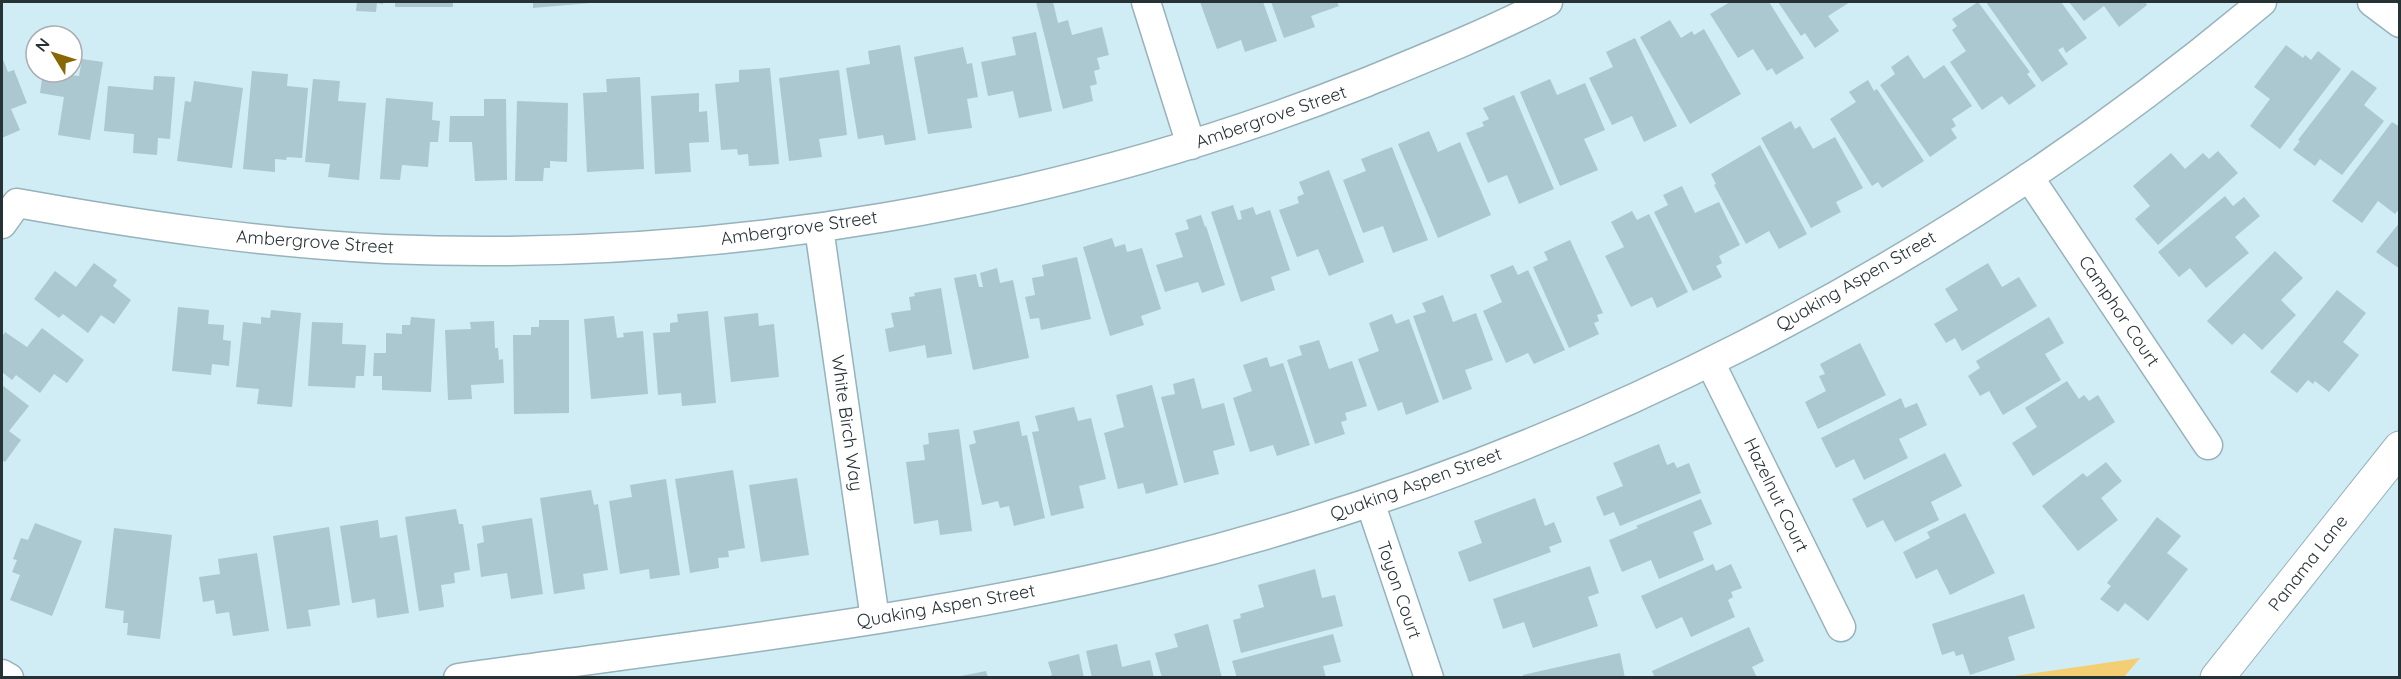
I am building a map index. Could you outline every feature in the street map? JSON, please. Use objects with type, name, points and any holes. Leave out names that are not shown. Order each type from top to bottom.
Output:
[{"type":"main road","name":"Panama Lane","points":[[2217,678],[2400,448]]},
{"type":"street","points":[[1146,2],[1191,145]]},
{"type":"street","name":"Ambergrove Street","points":[[9,214],[139,225],[251,239],[386,249],[510,251],[633,247],[819,228],[942,207],[1041,186],[1191,145],[1308,106],[1412,64],[1548,2]]},
{"type":"street","name":"Quaking Aspen Street","points":[[458,678],[874,619],[1017,595],[1158,564],[1298,525],[1370,502],[1505,452],[1638,396],[1710,362],[1839,295],[2029,177],[2147,94],[2262,2]]},
{"type":"street","points":[[2372,2],[2400,23]]},
{"type":"street","name":"Camphor Court","points":[[2029,177],[2208,445]]},
{"type":"street","name":"White Birch Way","points":[[819,228],[874,619]]},
{"type":"street","name":"Hazelnut Court","points":[[1710,362],[1841,627]]},
{"type":"street","name":"Toyon Court","points":[[1370,502],[1429,678]]},
{"type":"street","points":[[2,674],[9,678]]},
{"type":"shaded area","points":[[2140,658],[2124,677],[2007,677]]},
{"type":"building","points":[[357,2],[383,2],[383,4],[377,3],[376,12],[356,11]]},
{"type":"building","points":[[395,2],[453,2],[453,7],[395,7]]},
{"type":"building","points":[[533,2],[590,2],[590,3],[533,8]]},
{"type":"building","points":[[1036,2],[1053,2],[1058,23],[1068,20],[1072,35],[1102,27],[1109,55],[1097,58],[1100,69],[1094,71],[1097,84],[1090,86],[1093,101],[1063,109]]},
{"type":"building","points":[[1200,2],[1263,2],[1277,41],[1245,52],[1241,40],[1217,49]]},
{"type":"building","points":[[1271,2],[1337,2],[1339,6],[1311,16],[1315,27],[1284,38]]},
{"type":"building","points":[[1730,2],[1769,2],[1804,58],[1776,75],[1772,68],[1767,71],[1753,49],[1738,58],[1710,14]]},
{"type":"building","points":[[1778,2],[1850,2],[1828,16],[1839,31],[1815,48],[1805,33],[1801,36]]},
{"type":"building","points":[[1978,2],[2030,72],[2027,74],[2036,86],[2009,105],[2002,96],[1982,110],[1950,62],[1966,51],[1952,30],[1957,26],[1952,19]]},
{"type":"building","points":[[1986,2],[2061,2],[2087,38],[2066,53],[2063,47],[2058,50],[2068,64],[2042,82]]},
{"type":"building","points":[[2069,2],[2145,2],[2147,5],[2119,27],[2104,6],[2084,21]]},
{"type":"building","points":[[1670,20],[1681,38],[1692,31],[1694,35],[1704,29],[1741,94],[1690,124],[1640,37]]},
{"type":"building","points":[[1036,32],[1052,111],[1019,118],[1013,91],[988,96],[981,62],[1016,55],[1012,37]]},
{"type":"building","points":[[1635,38],[1677,126],[1644,142],[1632,116],[1612,125],[1589,78],[1613,67],[1606,52]]},
{"type":"building","points":[[900,45],[916,140],[885,145],[883,135],[858,139],[846,68],[870,64],[868,51]]},
{"type":"building","points":[[2286,45],[2303,58],[2305,55],[2311,60],[2318,51],[2341,69],[2280,149],[2250,126],[2270,99],[2254,87]]},
{"type":"building","points":[[963,47],[967,64],[972,63],[978,97],[967,99],[972,128],[928,134],[914,57]]},
{"type":"building","points":[[1908,55],[1924,79],[1944,65],[1972,106],[1952,119],[1956,126],[1951,129],[1957,138],[1930,157],[1880,85],[1895,74],[1891,67]]},
{"type":"building","points":[[2,57],[8,72],[14,70],[27,103],[11,109],[20,130],[2,138]]},
{"type":"building","points":[[84,59],[103,62],[90,140],[58,135],[64,97],[40,93],[41,84],[84,84]]},
{"type":"building","points":[[770,68],[779,164],[749,166],[748,154],[738,155],[737,149],[721,150],[715,84],[739,82],[739,70]]},
{"type":"building","points":[[839,70],[847,135],[819,139],[822,157],[789,161],[779,78]]},
{"type":"building","points":[[2352,70],[2377,88],[2364,105],[2384,121],[2342,175],[2320,159],[2315,166],[2293,150],[2300,141],[2298,140]]},
{"type":"building","points":[[252,71],[288,74],[287,86],[308,88],[302,158],[275,159],[275,172],[243,169]]},
{"type":"building","points":[[154,76],[175,77],[170,139],[158,138],[157,155],[133,153],[134,134],[104,131],[108,86],[153,90]]},
{"type":"building","points":[[640,77],[644,169],[587,172],[583,93],[607,92],[606,79]]},
{"type":"building","points":[[313,79],[340,81],[338,101],[366,103],[359,180],[328,177],[330,164],[305,162]]},
{"type":"building","points":[[1550,79],[1557,95],[1585,83],[1605,130],[1584,139],[1598,170],[1560,186],[1520,92]]},
{"type":"building","points":[[1868,80],[1874,91],[1877,89],[1924,161],[1882,188],[1878,182],[1872,186],[1830,119],[1856,102],[1849,92]]},
{"type":"building","points":[[194,81],[243,88],[232,168],[177,161],[185,101],[191,102]]},
{"type":"building","points":[[699,93],[699,112],[707,111],[709,142],[689,143],[691,172],[655,174],[651,96]]},
{"type":"building","points":[[1514,95],[1554,189],[1519,204],[1507,175],[1488,183],[1466,133],[1484,126],[1482,122],[1489,119],[1483,108]]},
{"type":"building","points":[[386,98],[433,102],[432,120],[440,121],[438,142],[430,142],[428,167],[402,165],[400,180],[380,179]]},
{"type":"building","points":[[484,99],[506,99],[507,180],[475,181],[472,142],[449,142],[450,116],[484,116]]},
{"type":"building","points":[[517,101],[568,103],[567,162],[550,161],[550,168],[544,168],[543,181],[515,181]]},
{"type":"building","points":[[1791,121],[1795,129],[1800,126],[1813,149],[1835,137],[1863,188],[1836,202],[1841,212],[1811,228],[1761,138]]},
{"type":"building","points":[[2392,122],[2400,127],[2400,208],[2395,214],[2378,201],[2362,223],[2332,201]]},
{"type":"building","points":[[1429,131],[1438,152],[1460,142],[1491,215],[1438,238],[1398,144]]},
{"type":"building","points":[[1760,145],[1807,234],[1779,249],[1769,231],[1746,244],[1714,185],[1716,184],[1711,174]]},
{"type":"building","points":[[1392,147],[1428,240],[1393,253],[1383,226],[1363,233],[1343,180],[1366,171],[1361,159]]},
{"type":"building","points":[[2218,151],[2238,173],[2158,245],[2135,219],[2150,206],[2133,186],[2171,153],[2185,169],[2203,153],[2209,159]]},
{"type":"building","points":[[1329,170],[1364,262],[1329,276],[1318,249],[1297,257],[1279,210],[1299,203],[1297,197],[1304,194],[1299,182]]},
{"type":"building","points":[[1682,186],[1695,213],[1719,202],[1740,245],[1719,256],[1722,263],[1716,266],[1722,277],[1693,291],[1654,212],[1668,205],[1663,195]]},
{"type":"building","points":[[2225,196],[2233,206],[2244,197],[2260,216],[2235,237],[2249,253],[2206,288],[2190,268],[2179,277],[2158,252]]},
{"type":"building","points":[[1233,205],[1238,220],[1242,219],[1240,211],[1253,207],[1256,215],[1270,210],[1290,270],[1271,277],[1275,290],[1241,302],[1211,212]]},
{"type":"building","points":[[1632,211],[1637,220],[1649,214],[1688,292],[1657,308],[1652,297],[1631,307],[1605,256],[1624,247],[1611,222]]},
{"type":"building","points":[[1201,215],[1225,285],[1202,293],[1198,282],[1165,292],[1156,265],[1183,257],[1175,233],[1189,229],[1186,220]]},
{"type":"building","points":[[2400,222],[2400,269],[2376,252]]},
{"type":"building","points":[[1112,238],[1115,247],[1125,244],[1127,252],[1142,248],[1161,309],[1141,316],[1144,325],[1110,336],[1083,247]]},
{"type":"building","points":[[1570,240],[1603,313],[1597,315],[1599,321],[1594,323],[1599,334],[1569,348],[1533,267],[1548,260],[1544,252]]},
{"type":"building","points":[[2275,251],[2303,278],[2281,300],[2296,315],[2262,350],[2244,333],[2232,345],[2207,321]]},
{"type":"building","points":[[1077,257],[1091,319],[1041,330],[1039,318],[1030,319],[1025,297],[1035,295],[1032,278],[1044,276],[1042,265]]},
{"type":"building","points":[[94,263],[117,280],[113,286],[131,300],[114,324],[101,315],[88,333],[63,314],[59,318],[34,299],[55,271],[76,287]]},
{"type":"building","points":[[1988,263],[2002,287],[2019,277],[2037,306],[1962,351],[1955,338],[1946,343],[1934,324],[1958,310],[1945,289]]},
{"type":"building","points":[[1513,265],[1518,275],[1528,270],[1565,350],[1534,364],[1528,353],[1506,363],[1483,311],[1502,302],[1490,275]]},
{"type":"building","points":[[997,268],[1000,283],[1013,280],[1029,358],[973,370],[954,278],[976,274],[979,287],[983,287],[980,273]]},
{"type":"building","points":[[941,288],[952,354],[927,358],[925,345],[889,352],[885,329],[894,327],[891,313],[911,310],[909,297],[915,296],[914,293]]},
{"type":"building","points":[[2337,290],[2366,313],[2343,342],[2359,355],[2329,392],[2315,381],[2313,384],[2308,380],[2297,393],[2270,372]]},
{"type":"building","points":[[1443,295],[1453,322],[1476,313],[1493,360],[1465,370],[1472,389],[1443,400],[1413,316],[1426,312],[1422,303]]},
{"type":"building","points":[[178,307],[209,310],[208,324],[224,325],[223,340],[231,341],[229,366],[212,364],[211,375],[172,371]]},
{"type":"building","points":[[271,310],[301,313],[292,407],[257,404],[259,389],[236,387],[243,322],[261,324],[261,317],[270,318]]},
{"type":"building","points":[[708,311],[716,403],[682,406],[681,393],[658,395],[653,333],[670,332],[670,323],[678,322],[677,314]]},
{"type":"building","points":[[758,313],[759,326],[774,324],[779,377],[731,382],[724,317]]},
{"type":"building","points":[[1392,314],[1396,324],[1409,319],[1439,402],[1406,415],[1402,402],[1378,411],[1358,359],[1379,351],[1369,323]]},
{"type":"building","points":[[614,316],[617,338],[624,337],[623,333],[643,331],[648,394],[591,399],[584,319]]},
{"type":"building","points":[[411,317],[435,319],[431,392],[382,390],[382,376],[373,376],[374,353],[386,353],[386,333],[402,334],[402,325],[410,325]]},
{"type":"building","points":[[2049,317],[2064,343],[2045,354],[2061,380],[2003,415],[1989,391],[1980,396],[1968,376],[1980,368],[1976,361]]},
{"type":"building","points":[[539,320],[569,320],[569,413],[514,414],[513,335],[531,335],[531,327],[539,327]]},
{"type":"building","points":[[494,321],[495,348],[498,348],[499,360],[503,359],[504,383],[471,385],[472,399],[448,400],[445,330],[471,329],[470,322]]},
{"type":"building","points":[[312,322],[343,323],[342,344],[366,345],[364,376],[356,376],[355,388],[308,386]]},
{"type":"building","points":[[42,328],[84,360],[67,383],[54,374],[40,393],[16,375],[12,380],[2,372],[2,337],[5,332],[27,347]]},
{"type":"building","points":[[1319,340],[1329,369],[1352,361],[1367,406],[1345,413],[1347,420],[1341,422],[1345,434],[1315,444],[1287,360],[1302,355],[1299,346]]},
{"type":"building","points":[[1860,343],[1886,395],[1818,429],[1805,402],[1826,391],[1819,376],[1825,374],[1820,364]]},
{"type":"building","points":[[1267,357],[1270,367],[1283,363],[1310,445],[1277,456],[1273,445],[1250,452],[1233,398],[1252,391],[1243,365]]},
{"type":"building","points":[[1194,378],[1202,409],[1224,403],[1235,445],[1213,451],[1219,474],[1184,483],[1161,397],[1175,394],[1173,384]]},
{"type":"building","points":[[2067,381],[2079,399],[2084,395],[2089,401],[2098,395],[2115,422],[2033,476],[2012,443],[2037,427],[2025,408]]},
{"type":"building","points":[[2,385],[29,406],[9,431],[21,440],[5,462],[2,460]]},
{"type":"building","points":[[1152,385],[1178,485],[1146,494],[1143,483],[1118,489],[1104,433],[1124,427],[1116,395]]},
{"type":"building","points":[[1901,398],[1905,408],[1917,403],[1927,425],[1899,439],[1908,458],[1864,480],[1854,459],[1836,468],[1821,438]]},
{"type":"building","points":[[1074,407],[1078,421],[1091,418],[1106,479],[1079,486],[1084,508],[1051,516],[1032,432],[1039,431],[1035,416]]},
{"type":"building","points":[[1019,421],[1022,436],[1027,435],[1045,518],[1014,526],[1009,506],[1000,508],[998,501],[982,505],[969,445],[976,443],[973,431]]},
{"type":"building","points":[[959,429],[972,531],[940,535],[938,520],[914,524],[906,462],[925,460],[923,445],[929,444],[928,433]]},
{"type":"building","points":[[1659,444],[1667,465],[1674,462],[1677,468],[1689,463],[1701,493],[1620,526],[1614,512],[1604,516],[1596,497],[1623,486],[1613,463]]},
{"type":"building","points":[[1945,453],[1962,486],[1931,502],[1939,520],[1895,542],[1883,520],[1867,528],[1852,499]]},
{"type":"building","points":[[2106,462],[2122,481],[2101,498],[2118,520],[2078,551],[2042,506],[2083,473],[2087,477]]},
{"type":"building","points":[[733,470],[745,548],[728,551],[729,557],[718,558],[719,568],[690,573],[675,479]]},
{"type":"building","points":[[797,478],[809,555],[761,562],[749,485]]},
{"type":"building","points":[[666,479],[680,575],[650,579],[649,569],[620,574],[609,501],[632,497],[630,485]]},
{"type":"building","points":[[591,490],[594,505],[598,504],[608,570],[583,574],[585,589],[554,594],[540,498]]},
{"type":"building","points":[[1535,498],[1545,526],[1554,522],[1562,542],[1549,547],[1551,552],[1469,582],[1458,552],[1482,543],[1474,521]]},
{"type":"building","points":[[1701,499],[1712,524],[1693,532],[1704,560],[1659,579],[1651,560],[1622,572],[1609,540]]},
{"type":"building","points":[[456,509],[459,524],[463,524],[470,570],[454,573],[455,583],[441,585],[444,607],[419,611],[405,517]]},
{"type":"building","points":[[1965,513],[1995,573],[1950,595],[1937,569],[1916,579],[1903,552],[1930,538],[1927,532]]},
{"type":"building","points":[[2157,517],[2181,536],[2167,553],[2188,569],[2148,621],[2125,603],[2118,612],[2100,599],[2111,586],[2107,583]]},
{"type":"building","points":[[532,518],[543,594],[511,599],[507,573],[481,577],[477,544],[484,542],[482,526]]},
{"type":"building","points":[[378,520],[380,538],[397,535],[409,613],[377,618],[375,599],[352,603],[340,526]]},
{"type":"building","points":[[35,523],[82,541],[52,616],[10,600],[20,575],[12,572],[17,560],[13,559],[21,538],[28,540]]},
{"type":"building","points":[[329,527],[340,605],[308,610],[311,626],[287,629],[273,536]]},
{"type":"building","points":[[114,528],[172,535],[160,639],[127,635],[128,623],[123,623],[124,611],[105,608]]},
{"type":"building","points":[[257,553],[269,631],[233,636],[229,612],[216,614],[214,600],[203,602],[199,577],[220,574],[218,559]]},
{"type":"building","points":[[1713,564],[1716,571],[1731,564],[1742,588],[1731,592],[1733,597],[1728,600],[1735,617],[1691,637],[1682,617],[1656,629],[1641,596]]},
{"type":"building","points":[[1590,566],[1599,593],[1588,597],[1598,626],[1533,648],[1524,622],[1503,629],[1493,599]]},
{"type":"building","points":[[1315,569],[1322,598],[1335,595],[1343,626],[1241,653],[1233,620],[1241,618],[1240,614],[1264,607],[1258,585]]},
{"type":"building","points":[[2024,594],[2035,628],[2008,637],[2015,660],[1970,675],[1963,654],[1956,656],[1954,651],[1942,655],[1932,624]]},
{"type":"building","points":[[1208,624],[1222,678],[1162,678],[1155,653],[1178,647],[1174,634]]},
{"type":"building","points":[[1749,627],[1764,661],[1752,667],[1757,678],[1655,678],[1652,671]]},
{"type":"building","points":[[1333,634],[1341,662],[1323,666],[1326,678],[1237,678],[1232,661]]},
{"type":"building","points":[[1117,644],[1122,667],[1150,660],[1154,678],[1092,678],[1086,651]]},
{"type":"building","points":[[1620,653],[1625,678],[1524,678],[1523,675]]},
{"type":"building","points":[[1079,654],[1084,678],[1045,678],[1052,675],[1048,662]]},
{"type":"building","points":[[986,671],[988,678],[961,678],[961,676]]}]
